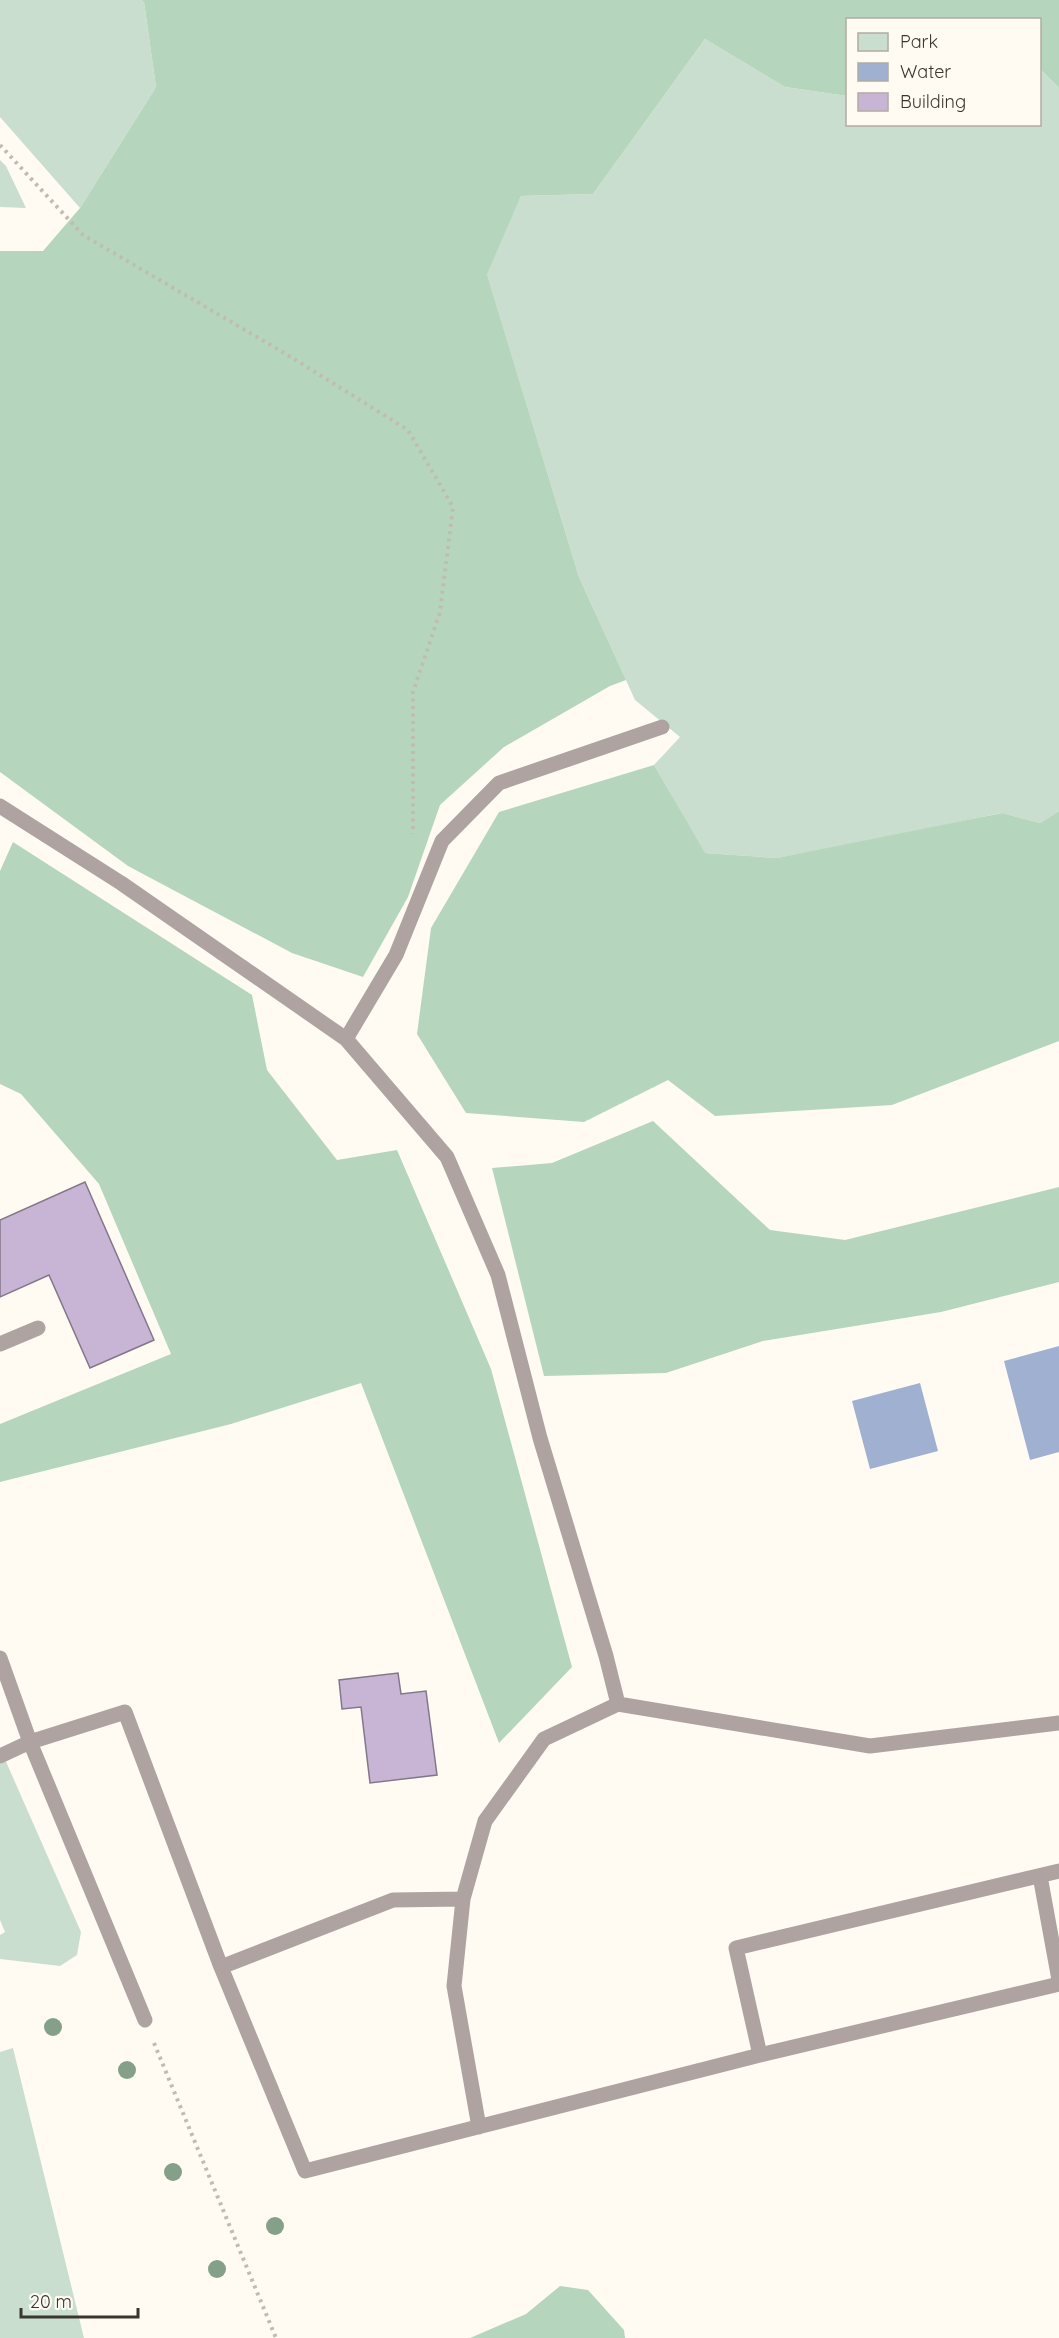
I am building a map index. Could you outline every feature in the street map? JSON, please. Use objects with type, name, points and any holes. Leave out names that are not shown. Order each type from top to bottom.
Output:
[{"type":"lane","points":[[346,1040],[396,955],[442,841],[499,783],[662,727]]},
{"type":"lane","points":[[0,806],[121,883],[346,1040],[447,1157],[498,1275],[540,1438],[606,1656],[618,1704]]},
{"type":"lane","points":[[0,1344],[38,1328]]},
{"type":"lane","points":[[0,1658],[30,1742],[145,2020]]},
{"type":"lane","points":[[479,2127],[454,1986],[463,1899],[485,1821],[544,1738],[618,1704],[870,1746],[1059,1723]]},
{"type":"lane","points":[[0,1756],[30,1742],[125,1712],[220,1967],[304,2171],[1059,1982],[1040,1876]]},
{"type":"lane","points":[[760,2055],[736,1948],[1059,1871]]},
{"type":"lane","points":[[220,1967],[393,1900],[463,1899]]},
{"type":"path","points":[[0,145],[83,235],[291,357],[408,430],[453,507],[440,612],[413,692],[413,833],[410,843]]},
{"type":"path","points":[[145,2020],[276,2338]]},
{"type":"green space","points":[[0,0],[141,0],[144,2],[156,87],[80,208],[0,117]]},
{"type":"green space","points":[[141,0],[1059,0],[1059,88],[1041,71],[1041,18],[846,18],[846,96],[785,87],[705,39],[593,194],[521,196],[487,274],[579,577],[626,680],[610,686],[504,747],[440,805],[408,897],[363,977],[292,953],[128,866],[0,772],[0,251],[43,251],[80,208],[156,87],[144,2]]},
{"type":"green space","points":[[705,39],[785,87],[846,96],[846,126],[1041,126],[1041,71],[1059,88],[1059,811],[1040,823],[1001,813],[777,858],[704,853],[654,765],[680,737],[635,700],[579,577],[486,271],[521,196],[593,194]]},
{"type":"green space","points":[[0,160],[6,166],[26,208],[0,207]]},
{"type":"green space","points":[[654,765],[705,853],[777,858],[1002,813],[1040,823],[1059,811],[1059,1041],[892,1105],[715,1116],[668,1080],[584,1122],[466,1113],[417,1034],[431,928],[499,812]]},
{"type":"green space","points":[[13,842],[252,995],[267,1070],[337,1160],[397,1150],[491,1369],[572,1667],[499,1743],[361,1383],[231,1424],[0,1482],[0,1424],[171,1354],[99,1184],[21,1094],[0,1084],[0,871]]},
{"type":"green space","points":[[653,1121],[770,1230],[845,1240],[1059,1187],[1059,1282],[941,1312],[763,1341],[666,1373],[544,1376],[492,1168],[552,1163]]},
{"type":"green space","points":[[0,1748],[81,1932],[77,1955],[60,1966],[0,1959],[0,1935],[5,1932],[0,1920]]},
{"type":"green space","points":[[13,2048],[84,2338],[0,2338],[0,2052]]},
{"type":"green space","points":[[560,2286],[588,2290],[624,2330],[625,2338],[470,2338],[526,2314]]},
{"type":"water","points":[[1059,1346],[1059,1452],[1030,1460],[1004,1361]]},
{"type":"water","points":[[920,1383],[938,1451],[870,1469],[852,1401]]},
{"type":"building","points":[[85,1182],[154,1340],[90,1368],[49,1275],[0,1297],[0,1220]]},
{"type":"building","points":[[398,1673],[401,1694],[426,1691],[437,1775],[370,1783],[361,1707],[342,1709],[339,1680]]}]
